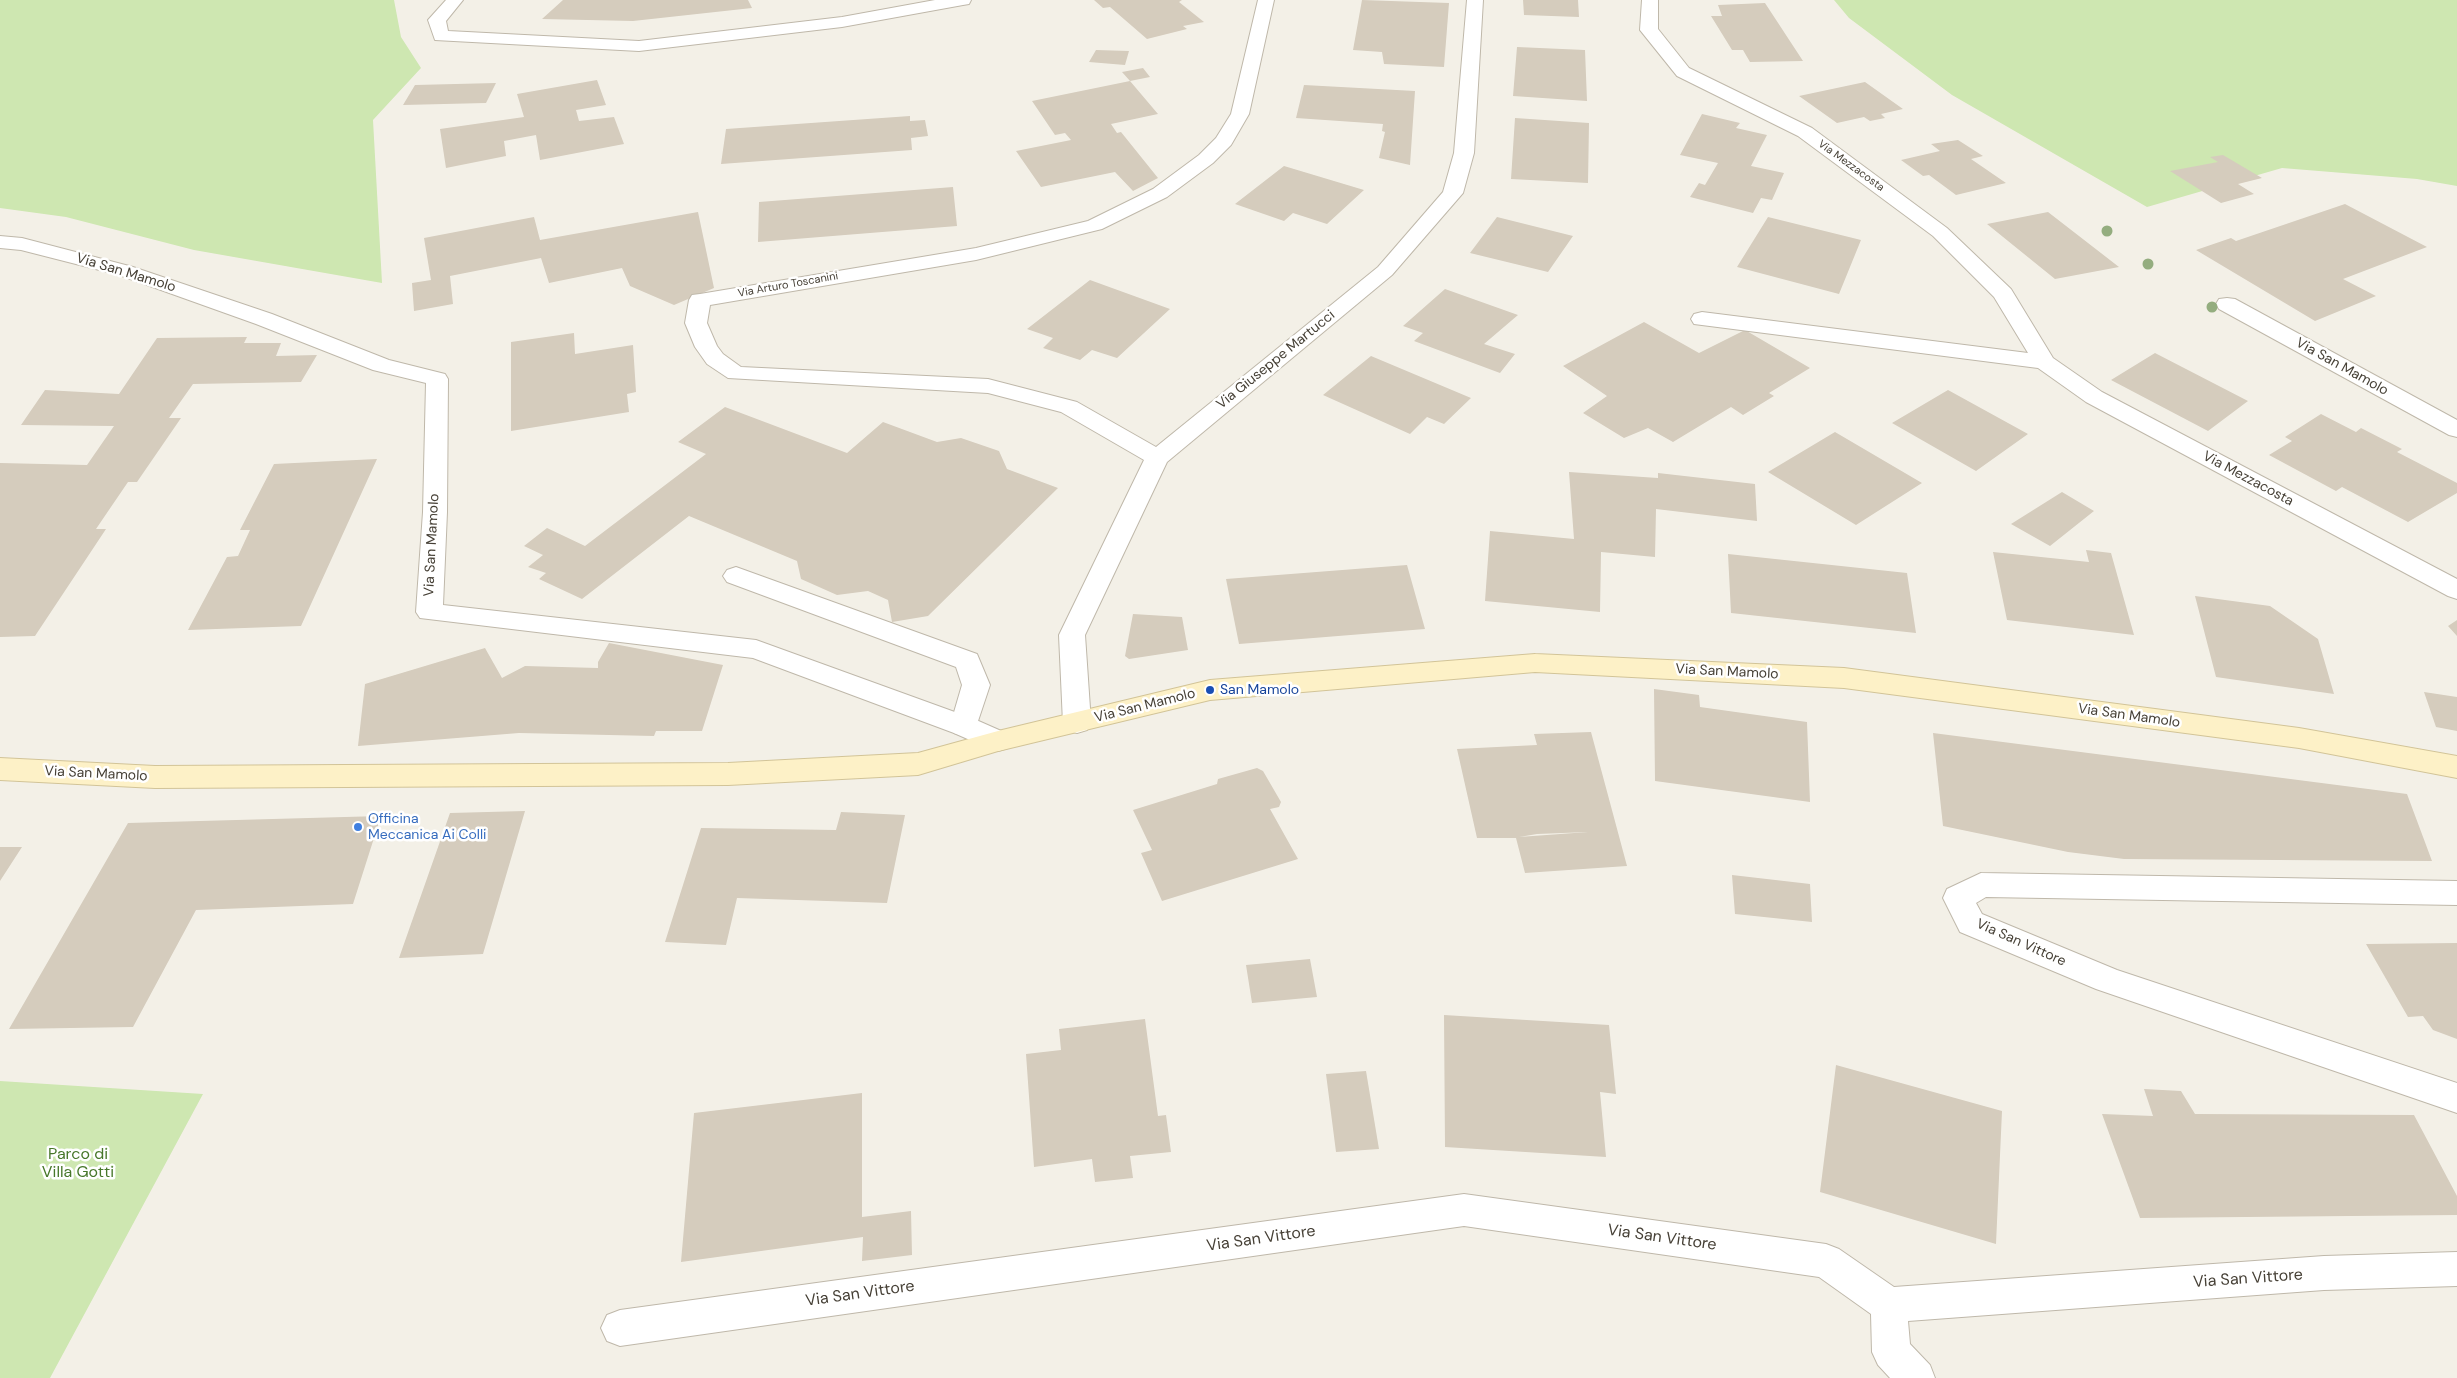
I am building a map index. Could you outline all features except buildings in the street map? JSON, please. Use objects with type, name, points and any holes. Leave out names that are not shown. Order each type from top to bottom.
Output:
[{"type":"main road","name":"Via San Mamolo","points":[[0,769],[155,777],[728,774],[918,764],[998,741],[1210,690],[1535,663],[1844,678],[2299,738],[2457,767]]},
{"type":"street","points":[[455,0],[437,20],[440,36],[522,42],[639,46],[842,22],[963,0]]},
{"type":"street","name":"Via Arturo Toscanini","points":[[1157,458],[1069,408],[988,386],[736,373],[716,359],[706,347],[696,323],[700,300],[976,254],[1095,225],[1160,193],[1206,158],[1224,141],[1240,114],[1266,0]]},
{"type":"street","name":"Via Giuseppe Martucci","points":[[1077,723],[1072,634],[1157,458],[1385,271],[1454,193],[1464,153],[1476,0]]},
{"type":"street","name":"Via Mezzacosta","points":[[1650,0],[1649,30],[1683,72],[1805,132],[1940,232],[2003,294],[2044,362],[2094,398],[2457,590]]},
{"type":"street","name":"Via San Mamolo","points":[[0,242],[22,244],[126,271],[264,319],[381,365],[437,379],[435,512],[428,612],[756,649],[964,726],[998,741]]},
{"type":"street","name":"Via San Mamolo","points":[[2227,304],[2457,430]]},
{"type":"street","name":"Via Mezzacosta","points":[[1702,319],[2044,362]]},
{"type":"street","points":[[736,576],[967,661],[976,685],[964,726]]},
{"type":"street","name":"Via San Vittore","points":[[2457,892],[1981,886],[1958,898],[1971,923],[2108,980],[2457,1098]]},
{"type":"street","name":"Via San Vittore","points":[[620,1328],[1464,1210],[1826,1261],[1889,1305],[2324,1273],[2457,1269]]},
{"type":"street","points":[[1889,1305],[1891,1352],[1916,1378]]},
{"type":"green space","points":[[0,0],[394,0],[401,37],[421,68],[373,120],[382,283],[194,250],[66,217],[0,208]]},
{"type":"green space","points":[[1834,0],[2457,0],[2457,186],[2417,179],[2282,168],[2147,207],[1952,95],[1849,18]]},
{"type":"green space","name":"Parco di Villa Gotti","points":[[0,1081],[203,1094],[50,1378],[0,1378]]},
{"type":"place","name":"San Mamolo","points":[[1210,690]]},
{"type":"place","name":"Officina Meccanica Ai Colli","points":[[358,827]]}]
